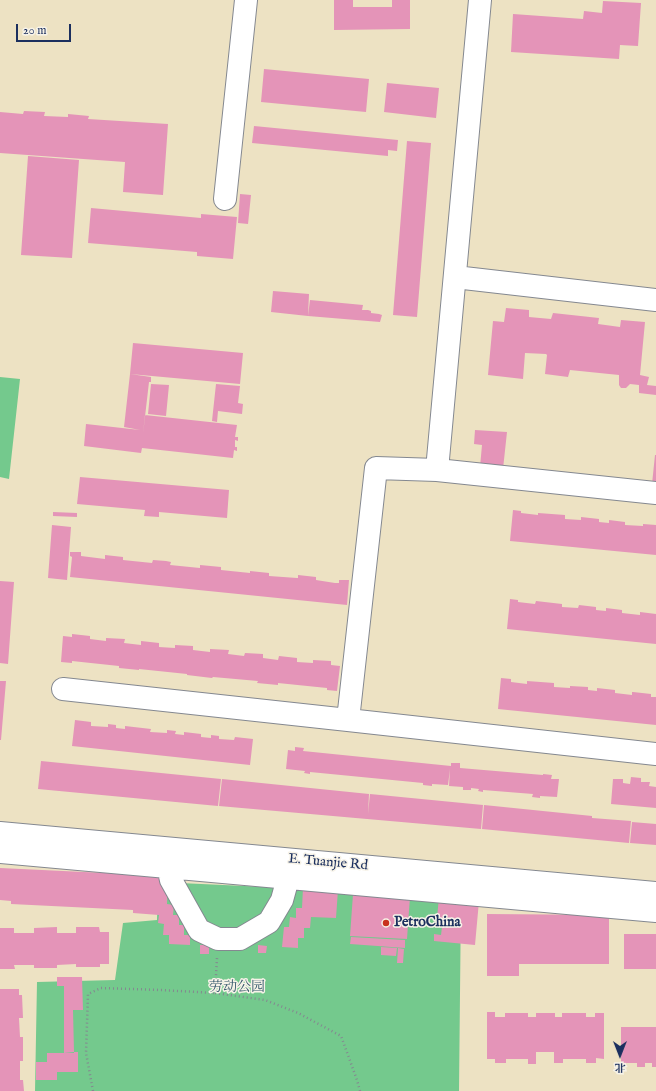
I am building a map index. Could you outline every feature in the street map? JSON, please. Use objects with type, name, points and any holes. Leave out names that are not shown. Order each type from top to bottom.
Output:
[{"type":"street","points":[[225,199],[246,0]]},
{"type":"street","points":[[437,470],[480,0]]},
{"type":"street","points":[[454,277],[656,300]]},
{"type":"street","points":[[348,720],[376,468],[437,470],[656,493]]},
{"type":"street","points":[[63,689],[656,754]]},
{"type":"street","name":"E. Tuanjie Rd","points":[[0,833],[656,893]]},
{"type":"street","points":[[0,852],[656,911]]},
{"type":"street","points":[[168,867],[171,880],[199,930],[218,939],[240,939],[269,922],[282,900],[288,878]]},
{"type":"path","points":[[214,993],[218,939]]},
{"type":"path","points":[[93,1091],[86,1053],[88,994],[101,988],[214,993],[265,1000],[298,1013],[341,1036],[360,1091]]},
{"type":"green space","points":[[0,377],[20,379],[9,479],[0,477]]},
{"type":"green space","name":"劳动公园","points":[[158,882],[461,896],[459,1091],[35,1091],[37,982],[115,980],[123,923],[157,920]]},
{"type":"building","points":[[334,0],[353,0],[353,7],[392,7],[392,0],[410,0],[410,29],[334,30]]},
{"type":"building","points":[[603,1],[641,3],[638,46],[620,45],[619,59],[511,52],[513,14],[583,19],[584,11],[602,13]]},
{"type":"building","points":[[264,69],[369,79],[366,112],[261,102]]},
{"type":"building","points":[[387,83],[439,88],[436,118],[384,112]]},
{"type":"building","points":[[24,111],[45,112],[44,116],[68,117],[68,114],[89,116],[88,119],[168,124],[163,195],[123,192],[125,162],[0,153],[0,112],[23,114]]},
{"type":"building","points":[[254,126],[398,140],[397,151],[388,150],[388,156],[252,143]]},
{"type":"building","points":[[407,141],[431,143],[417,317],[393,315]]},
{"type":"building","points":[[28,156],[79,160],[72,258],[21,255]]},
{"type":"building","points":[[240,194],[251,195],[248,224],[238,223]]},
{"type":"building","points":[[91,208],[201,218],[201,214],[237,217],[233,259],[197,256],[197,252],[88,243]]},
{"type":"building","points":[[273,291],[309,294],[308,316],[271,312]]},
{"type":"building","points":[[310,300],[363,305],[362,310],[368,310],[371,311],[371,313],[382,315],[380,322],[308,316]]},
{"type":"building","points":[[506,308],[529,310],[529,317],[551,319],[553,313],[599,318],[598,324],[620,327],[621,320],[645,322],[640,375],[649,377],[647,385],[656,386],[656,395],[639,393],[639,385],[630,384],[626,388],[621,388],[619,385],[619,375],[570,370],[568,377],[545,374],[546,354],[525,353],[523,379],[488,375],[493,321],[504,322]]},
{"type":"building","points":[[133,343],[243,353],[240,384],[130,374]]},
{"type":"building","points":[[130,374],[151,377],[145,415],[237,425],[235,437],[238,437],[238,441],[235,440],[235,447],[237,447],[237,451],[234,450],[233,458],[142,448],[141,453],[84,446],[86,424],[140,430],[124,427]]},
{"type":"building","points":[[151,384],[169,385],[166,416],[148,414]]},
{"type":"building","points":[[216,384],[240,386],[238,403],[243,404],[242,414],[218,411],[217,422],[212,421]]},
{"type":"building","points":[[475,430],[507,432],[503,469],[480,467],[482,445],[474,444]]},
{"type":"building","points":[[656,455],[656,485],[652,484]]},
{"type":"building","points":[[80,477],[229,490],[227,518],[159,512],[159,517],[144,516],[145,510],[77,504]]},
{"type":"building","points":[[513,510],[521,511],[521,513],[538,515],[538,513],[565,515],[565,519],[581,520],[581,517],[599,519],[599,522],[609,523],[609,520],[625,522],[625,525],[656,525],[656,555],[510,541]]},
{"type":"building","points":[[53,512],[77,513],[77,517],[53,516]]},
{"type":"building","points":[[52,525],[71,527],[67,580],[48,578]]},
{"type":"building","points":[[70,552],[81,552],[81,556],[105,559],[105,555],[123,557],[123,560],[152,563],[153,560],[166,561],[171,562],[170,565],[200,568],[200,565],[221,567],[221,570],[269,573],[269,576],[298,578],[298,575],[316,577],[316,580],[335,583],[339,583],[339,580],[349,580],[347,605],[70,577],[72,557],[70,556]]},
{"type":"building","points":[[0,581],[14,582],[8,664],[0,663]]},
{"type":"building","points":[[510,599],[518,600],[518,602],[535,604],[536,601],[562,604],[562,607],[578,608],[579,605],[596,607],[596,610],[606,611],[606,608],[622,610],[622,613],[640,615],[640,612],[656,614],[656,644],[507,629]]},
{"type":"building","points":[[72,634],[90,636],[90,639],[106,641],[106,638],[125,639],[124,643],[141,645],[141,641],[159,643],[159,647],[175,648],[175,645],[193,646],[193,650],[210,652],[210,649],[229,650],[228,654],[244,656],[245,653],[263,654],[263,658],[278,660],[279,656],[297,658],[297,662],[313,663],[313,660],[331,661],[331,665],[340,666],[337,691],[327,690],[327,688],[278,683],[278,685],[257,683],[258,681],[212,678],[187,674],[119,668],[119,666],[72,661],[72,663],[61,662],[63,636],[72,637]]},
{"type":"building","points":[[501,678],[511,679],[511,682],[527,684],[527,681],[554,683],[554,687],[588,687],[588,690],[597,691],[597,688],[615,690],[615,693],[632,695],[632,692],[651,694],[651,697],[656,697],[656,725],[498,709]]},
{"type":"building","points":[[0,681],[6,681],[1,740],[0,740]]},
{"type":"building","points":[[75,720],[91,722],[91,726],[108,727],[108,724],[116,725],[116,728],[125,729],[125,726],[151,729],[150,732],[167,733],[167,730],[176,731],[175,734],[184,735],[184,732],[201,734],[201,737],[211,738],[211,735],[219,736],[219,739],[234,740],[235,737],[253,739],[250,765],[72,746]]},
{"type":"building","points":[[295,747],[304,748],[303,751],[451,766],[451,763],[460,763],[460,768],[552,775],[551,779],[559,779],[557,797],[540,796],[540,798],[532,797],[533,794],[483,790],[483,792],[478,791],[479,789],[471,788],[471,790],[463,790],[463,787],[449,786],[450,769],[448,785],[432,784],[432,786],[423,785],[423,783],[310,772],[310,774],[304,773],[305,771],[286,769],[288,750],[295,751]]},
{"type":"building","points":[[41,761],[221,779],[218,806],[38,789]]},
{"type":"building","points":[[631,777],[641,778],[641,782],[650,782],[649,786],[656,787],[656,808],[611,804],[613,779],[623,779],[623,783],[630,784]]},
{"type":"building","points":[[222,779],[369,794],[368,814],[370,794],[483,805],[481,829],[219,806]]},
{"type":"building","points":[[484,805],[592,816],[592,818],[631,821],[629,843],[482,829]]},
{"type":"building","points":[[632,822],[656,824],[656,845],[630,843]]},
{"type":"building","points":[[0,868],[168,876],[167,904],[174,905],[173,915],[179,915],[179,925],[184,925],[184,935],[190,935],[190,945],[169,944],[169,935],[163,935],[164,924],[158,923],[159,915],[133,913],[133,910],[11,904],[11,901],[0,900]]},
{"type":"building","points":[[303,888],[338,890],[336,918],[311,917],[310,928],[304,928],[304,938],[298,938],[298,948],[282,947],[284,927],[289,927],[290,917],[296,918],[296,908],[302,908]]},
{"type":"building","points":[[353,894],[410,897],[407,939],[350,936]]},
{"type":"building","points":[[439,897],[479,901],[475,945],[434,941],[434,934],[441,935],[443,919],[437,918]]},
{"type":"building","points":[[487,914],[609,915],[609,964],[519,964],[519,976],[487,976]]},
{"type":"building","points":[[57,927],[57,933],[76,933],[76,927],[99,927],[100,932],[109,932],[109,964],[100,964],[100,967],[76,967],[76,964],[57,965],[57,968],[34,968],[34,965],[14,965],[15,969],[0,969],[0,928],[14,928],[14,933],[34,933],[34,928]]},
{"type":"building","points":[[624,934],[656,934],[656,969],[624,969]]},
{"type":"building","points":[[351,937],[405,940],[405,948],[350,944]]},
{"type":"building","points":[[200,945],[209,945],[209,954],[200,954]]},
{"type":"building","points":[[258,945],[267,946],[266,953],[258,953]]},
{"type":"building","points":[[381,947],[397,948],[396,956],[381,955]]},
{"type":"building","points":[[398,948],[404,949],[403,963],[397,963]]},
{"type":"building","points":[[57,977],[82,977],[83,1010],[73,1010],[74,1052],[64,1053],[64,986],[57,986]]},
{"type":"building","points":[[0,989],[19,989],[19,995],[22,995],[23,1018],[19,1018],[20,1037],[23,1037],[23,1061],[20,1061],[20,1080],[23,1080],[24,1091],[0,1091]]},
{"type":"building","points":[[487,1012],[495,1012],[495,1017],[505,1017],[505,1013],[528,1013],[528,1017],[536,1017],[536,1013],[555,1013],[555,1017],[562,1017],[562,1013],[586,1013],[586,1017],[595,1017],[595,1013],[604,1013],[604,1059],[596,1058],[596,1063],[586,1063],[586,1059],[563,1059],[563,1063],[554,1063],[554,1052],[536,1052],[536,1064],[528,1064],[528,1059],[506,1059],[506,1063],[495,1063],[495,1059],[487,1059]]},
{"type":"building","points":[[621,1027],[656,1027],[656,1067],[652,1067],[652,1063],[645,1063],[645,1067],[637,1067],[637,1063],[621,1063]]},
{"type":"building","points":[[78,1052],[78,1072],[57,1072],[57,1080],[36,1080],[36,1062],[47,1062],[47,1053]]},
{"type":"place","name":"PetroChina","points":[[386,923]]}]
